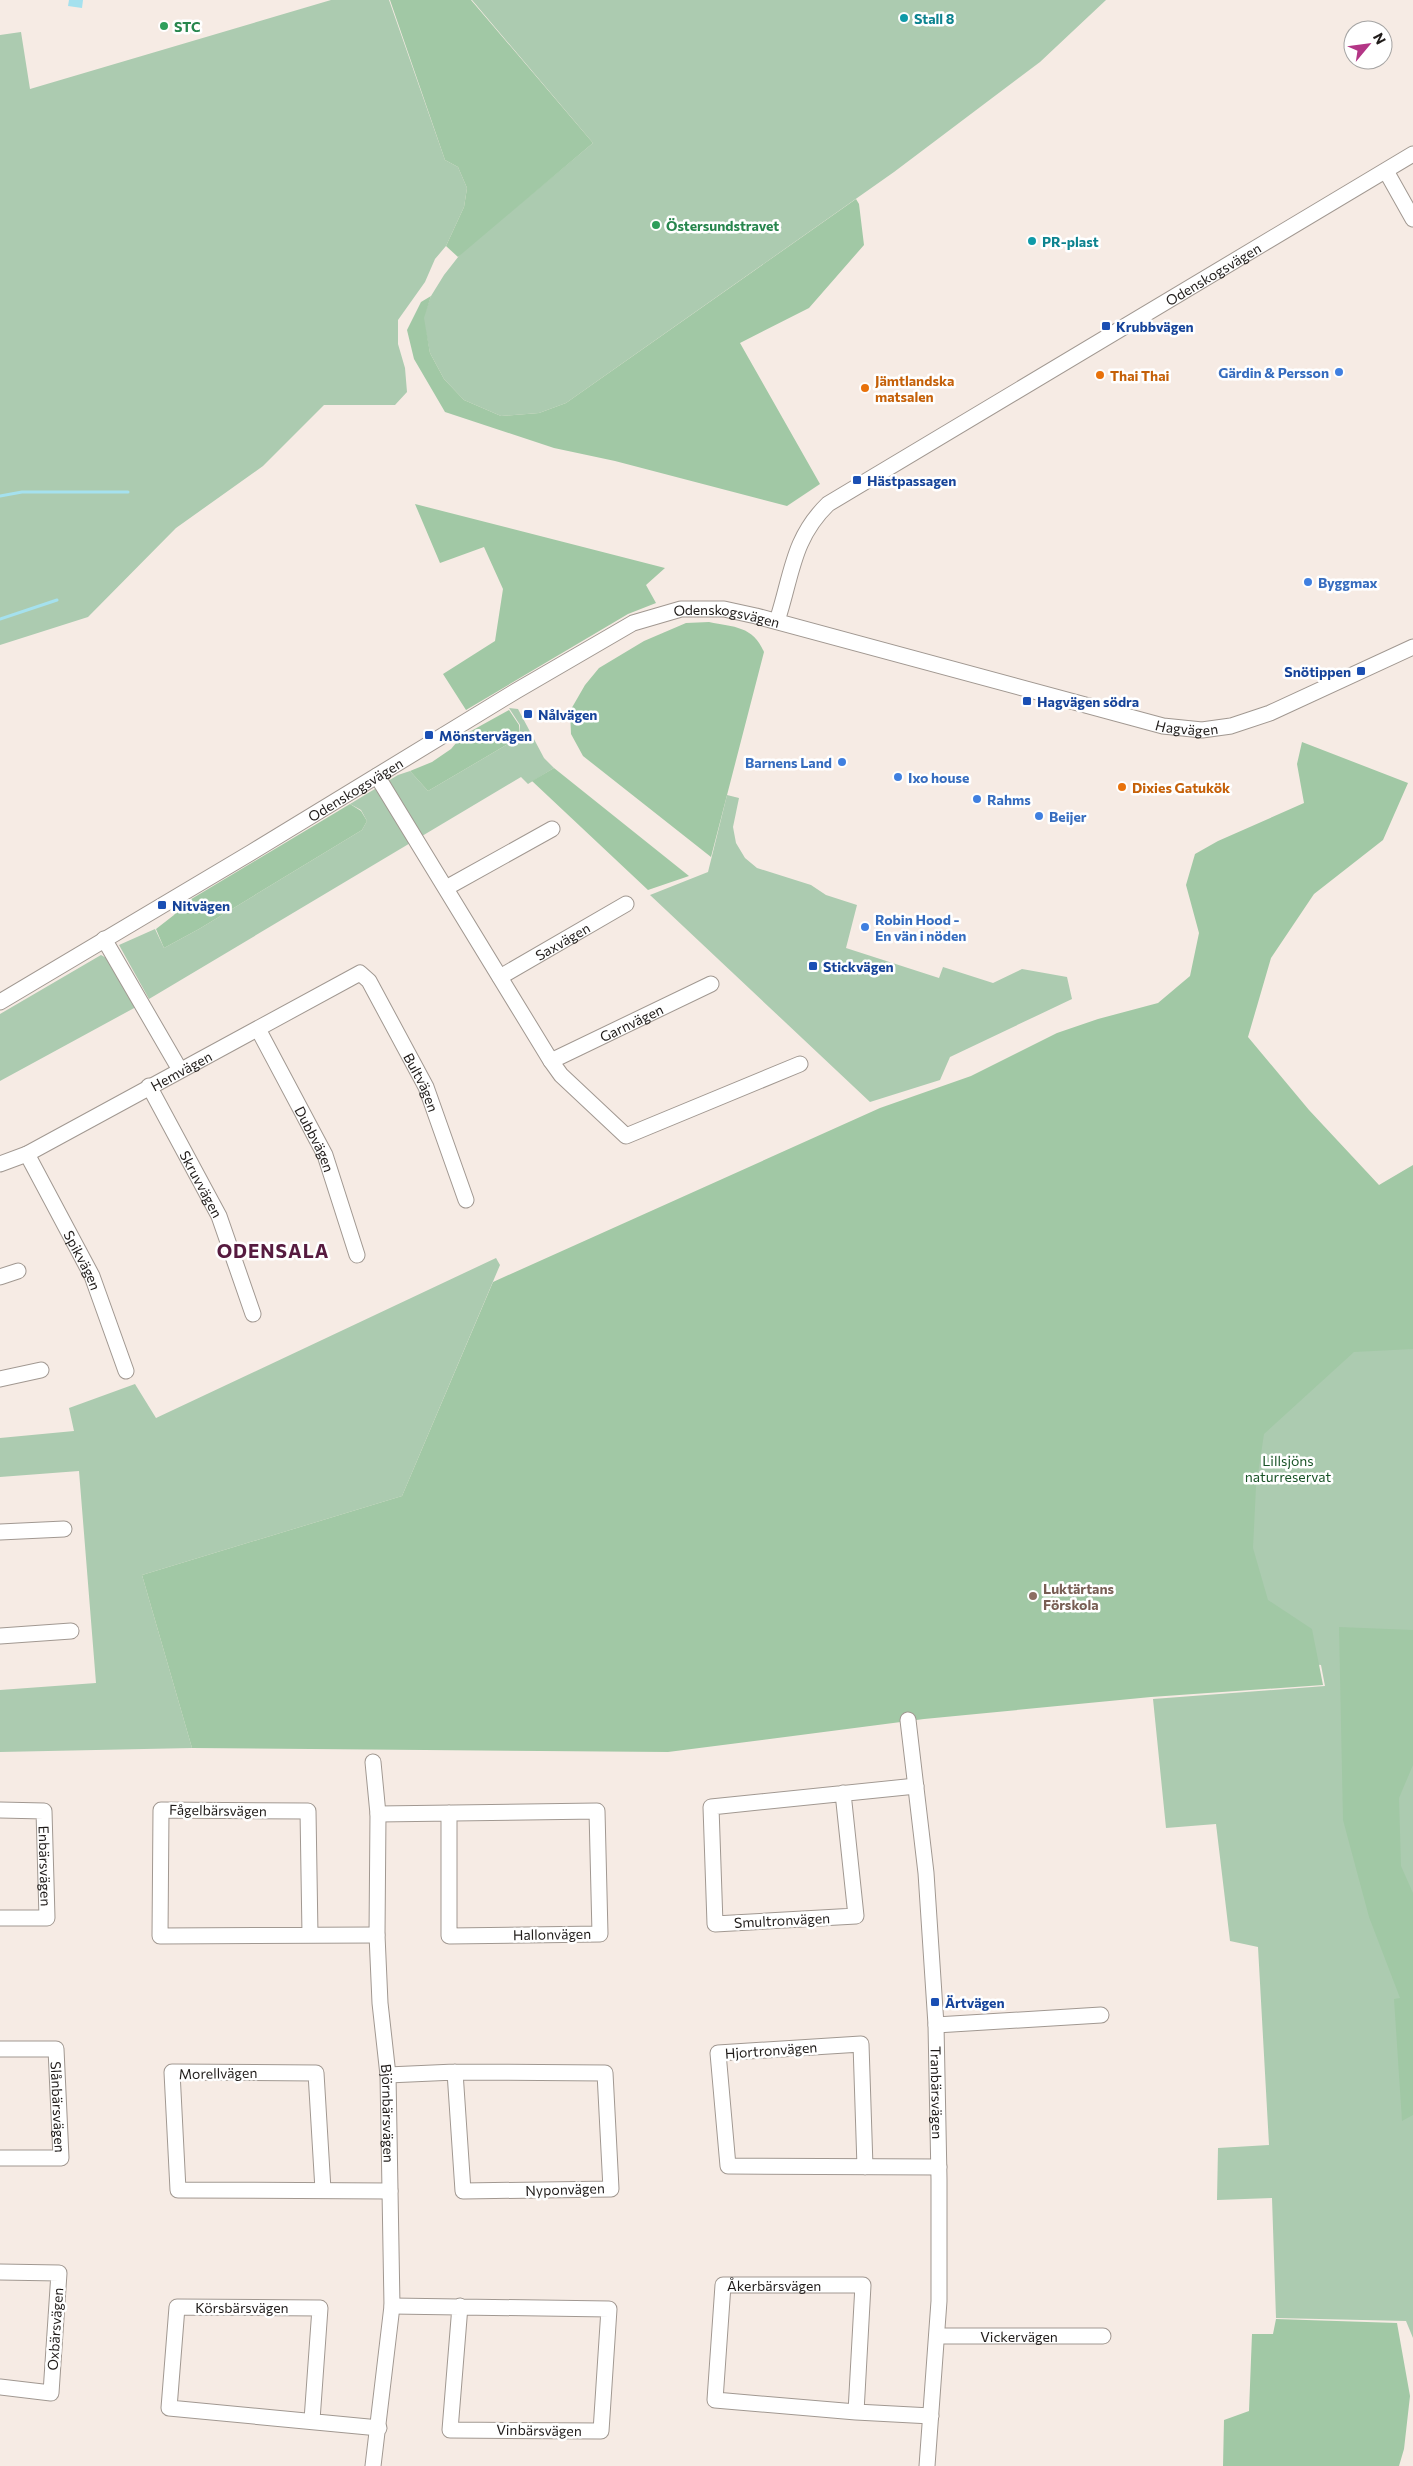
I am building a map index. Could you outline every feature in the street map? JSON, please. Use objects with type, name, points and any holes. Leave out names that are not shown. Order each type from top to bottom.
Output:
[{"type":"street","name":"Odenskogsvägen","points":[[0,1002],[516,691],[633,623],[681,609],[707,608],[724,609],[777,621],[800,540],[813,519],[828,504],[1413,154]]},
{"type":"street","points":[[1386,171],[1413,219]]},
{"type":"street","name":"Hagvägen","points":[[777,621],[1163,726],[1202,730],[1231,726],[1270,713],[1413,648]]},
{"type":"street","points":[[377,776],[551,1061],[561,1075],[626,1136],[800,1064]]},
{"type":"street","points":[[446,888],[552,830]]},
{"type":"street","name":"Saxvägen","points":[[500,977],[626,904]]},
{"type":"street","points":[[104,939],[180,1070]]},
{"type":"street","name":"Hemvägen","points":[[0,1164],[27,1154],[360,973]]},
{"type":"street","name":"Bultvägen","points":[[360,973],[369,981],[426,1087],[466,1200]]},
{"type":"street","name":"Garnvägen","points":[[551,1061],[712,984]]},
{"type":"street","name":"Dubbvägen","points":[[258,1029],[325,1155],[357,1255]]},
{"type":"street","name":"Skruvvägen","points":[[149,1086],[219,1216],[253,1314]]},
{"type":"street","name":"Spikvägen","points":[[27,1154],[92,1276],[126,1371]]},
{"type":"street","points":[[0,1277],[18,1271]]},
{"type":"street","points":[[0,1379],[41,1370]]},
{"type":"street","points":[[0,1532],[64,1529]]},
{"type":"street","points":[[0,1636],[71,1631]]},
{"type":"street","name":"Tranbärsvägen","points":[[908,1720],[926,1873],[936,2025],[939,2167],[937,2336],[927,2466]]},
{"type":"street","name":"Björnbärsvägen","points":[[373,1762],[378,1814],[377,1935],[380,2003],[388,2075],[392,2306],[373,2466]]},
{"type":"street","name":"Smultronvägen","points":[[843,1793],[856,1916],[715,1924],[711,1807],[843,1793],[916,1786]]},
{"type":"street","name":"Enbärsvägen","points":[[0,1810],[44,1811],[47,1918],[0,1918]]},
{"type":"street","name":"Fågelbärsvägen","points":[[310,1936],[308,1811],[161,1810],[160,1936],[310,1936],[377,1935]]},
{"type":"street","name":"Hallonvägen","points":[[378,1814],[449,1812],[597,1811],[600,1934],[448,1936],[449,1812]]},
{"type":"street","points":[[936,2025],[1101,2015]]},
{"type":"street","name":"Hjortronvägen","points":[[864,2168],[861,2044],[718,2053],[728,2166],[864,2168],[939,2167]]},
{"type":"street","name":"Slånbärsvägen","points":[[0,2048],[56,2049],[61,2158],[0,2158]]},
{"type":"street","name":"Morellvägen","points":[[323,2190],[316,2073],[172,2072],[178,2190],[390,2191]]},
{"type":"street","name":"Nyponvägen","points":[[388,2075],[455,2072],[605,2073],[611,2189],[463,2191],[455,2072]]},
{"type":"street","name":"Oxbärsvägen","points":[[0,2272],[59,2273],[51,2393],[0,2387]]},
{"type":"street","name":"Åkerbärsvägen","points":[[856,2412],[863,2285],[723,2285],[715,2400],[856,2412],[931,2416]]},
{"type":"street","name":"Körsbärsvägen","points":[[312,2420],[320,2308],[177,2306],[169,2408],[312,2420],[379,2428]]},
{"type":"street","name":"Vinbärsvägen","points":[[392,2306],[460,2306],[609,2309],[601,2431],[450,2430],[460,2306]]},
{"type":"street","name":"Vickervägen","points":[[937,2336],[1102,2336]]},
{"type":"green space","points":[[331,0],[389,0],[445,160],[458,167],[467,188],[464,207],[446,246],[435,259],[425,282],[398,320],[398,344],[405,368],[407,392],[395,405],[324,405],[263,466],[176,528],[88,617],[0,645],[0,35],[21,32],[30,89]]},
{"type":"green space","points":[[390,0],[471,0],[593,143],[458,257],[446,246],[464,207],[467,188],[458,167],[445,160]]},
{"type":"green space","name":"Östersundstravet","points":[[472,0],[1106,0],[1040,62],[894,172],[566,403],[539,413],[501,416],[464,400],[444,379],[430,353],[423,318],[431,296],[462,252],[593,143]]},
{"type":"green space","points":[[856,199],[859,204],[864,245],[809,308],[740,343],[820,484],[787,506],[615,461],[554,448],[445,412],[414,359],[407,330],[421,302],[431,296],[424,318],[430,353],[444,379],[464,400],[501,416],[539,413],[566,403]]},
{"type":"green space","points":[[415,504],[665,568],[646,585],[656,603],[628,614],[466,710],[443,674],[495,641],[503,589],[484,547],[440,563]]},
{"type":"green space","points":[[709,622],[748,632],[760,643],[764,652],[711,857],[583,756],[571,734],[570,711],[585,685],[599,668],[644,641],[686,623]]},
{"type":"green space","points":[[509,708],[518,709],[544,758],[554,768],[528,784],[521,777],[149,999],[119,945],[155,929],[164,948],[199,929],[362,830],[367,821],[361,810],[350,804],[398,775],[410,771],[428,791],[520,737],[520,725]]},
{"type":"green space","points":[[509,710],[519,725],[520,737],[428,791],[410,771],[432,762],[451,749],[462,736]]},
{"type":"green space","points":[[1302,742],[1408,783],[1383,840],[1314,894],[1271,958],[1248,1037],[1309,1110],[1379,1185],[1413,1165],[1413,1349],[1354,1352],[1264,1434],[1256,1487],[1253,1548],[1268,1600],[1312,1629],[1323,1685],[1151,1697],[924,1719],[668,1752],[192,1748],[142,1575],[402,1496],[493,1282],[880,1108],[971,1076],[1057,1033],[1098,1019],[1158,1003],[1190,976],[1199,933],[1186,885],[1195,854],[1218,841],[1304,803],[1297,764]]},
{"type":"green space","points":[[554,768],[689,876],[648,890],[532,781]]},
{"type":"green space","points":[[727,795],[739,798],[733,827],[736,843],[745,858],[757,868],[811,885],[826,895],[857,905],[846,948],[939,978],[943,967],[993,983],[1022,969],[1067,977],[1072,999],[950,1057],[940,1080],[870,1102],[650,895],[708,872]]},
{"type":"green space","points":[[350,804],[361,811],[367,821],[362,830],[199,929],[164,948],[156,929],[174,915],[183,904]]},
{"type":"green space","points":[[101,955],[108,959],[136,1007],[0,1081],[0,1014]]},
{"type":"green space","name":"Lillsjöns naturreservat","points":[[1413,1237],[1413,2338],[1406,2321],[1276,2318],[1272,2198],[1217,2200],[1218,2148],[1269,2145],[1258,1947],[1230,1941],[1216,1824],[1166,1828],[1153,1699],[1325,1686],[1321,1665],[1254,1658],[1169,1547]]},
{"type":"green space","points":[[496,1258],[500,1265],[402,1496],[142,1575],[192,1748],[0,1752],[0,1690],[96,1683],[79,1471],[0,1477],[0,1438],[74,1431],[69,1408],[135,1384],[156,1418]]},
{"type":"green space","points":[[1339,1627],[1413,1630],[1413,1765],[1399,1798],[1401,1866],[1413,1893],[1413,2115],[1402,2121],[1394,1999],[1400,1998],[1369,1917],[1343,1820]]},
{"type":"green space","points":[[1276,2319],[1397,2323],[1410,2396],[1404,2449],[1399,2466],[1223,2466],[1224,2420],[1249,2411],[1252,2334],[1273,2334]]},
{"type":"water","points":[[69,0],[83,0],[82,8],[68,6]]},
{"type":"waterway","points":[[0,496],[22,492],[128,492]]},
{"type":"waterway","points":[[0,619],[57,600]]},
{"type":"place","name":"Stall 8","points":[[904,18]]},
{"type":"place","name":"STC","points":[[164,26]]},
{"type":"place","name":"Östersundstravet","points":[[656,225]]},
{"type":"place","name":"PR-plast","points":[[1032,241]]},
{"type":"place","name":"Krubbvägen","points":[[1106,326]]},
{"type":"place","name":"Gärdin & Persson","points":[[1339,372]]},
{"type":"place","name":"Thai Thai","points":[[1100,375]]},
{"type":"place","name":"Jämtlandska matsalen","points":[[865,388]]},
{"type":"place","name":"Hästpassagen","points":[[857,480]]},
{"type":"place","name":"Byggmax","points":[[1308,582]]},
{"type":"place","name":"Snötippen","points":[[1361,671]]},
{"type":"place","name":"Hagvägen södra","points":[[1027,701]]},
{"type":"place","name":"Nålvägen","points":[[528,714]]},
{"type":"place","name":"Mönstervägen","points":[[429,735]]},
{"type":"place","name":"Barnens Land","points":[[842,762]]},
{"type":"place","name":"Ixo house","points":[[898,777]]},
{"type":"place","name":"Dixies Gatukök","points":[[1122,787]]},
{"type":"place","name":"Rahms","points":[[977,799]]},
{"type":"place","name":"Beijer","points":[[1039,816]]},
{"type":"place","name":"Nitvägen","points":[[162,905]]},
{"type":"place","name":"Robin Hood - En vän i nöden","points":[[865,927]]},
{"type":"place","name":"Stickvägen","points":[[813,966]]},
{"type":"place","name":"Luktärtans Förskola","points":[[1033,1596]]},
{"type":"place","name":"Ärtvägen","points":[[935,2002]]},
{"type":"district","name":"ODENSALA","points":[[273,1250]]}]
